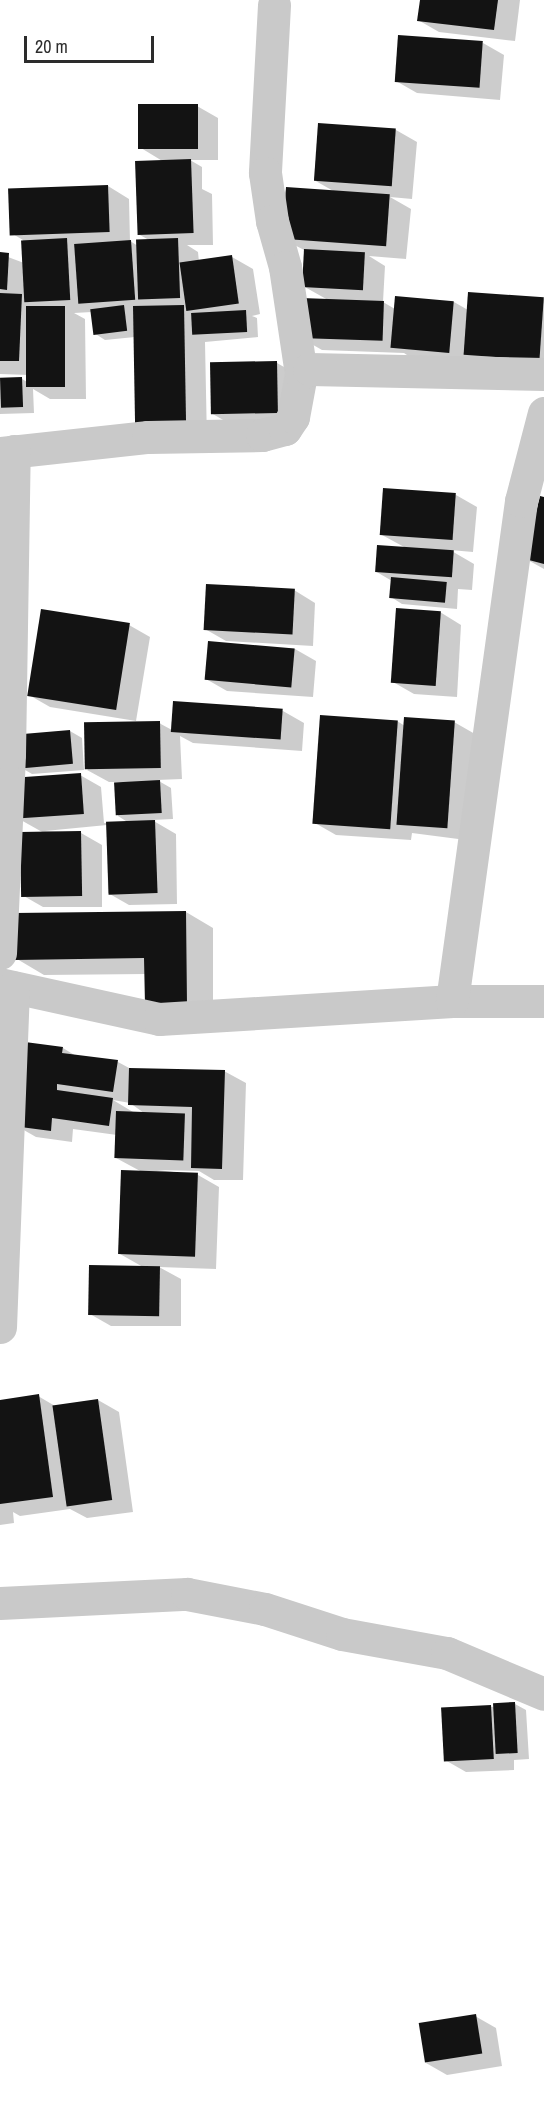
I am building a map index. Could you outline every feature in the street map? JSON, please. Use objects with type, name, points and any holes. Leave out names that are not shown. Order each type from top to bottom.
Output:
[{"type":"street","points":[[0,953],[9,754],[7,452],[148,437],[262,435],[285,429],[293,417],[302,374],[285,267],[272,221],[265,173],[274,5]]},
{"type":"street","points":[[302,374],[309,369],[544,374]]},
{"type":"street","points":[[452,1001],[521,501],[544,413]]},
{"type":"street","points":[[0,1327],[6,986],[159,1019],[452,1001],[544,1001]]},
{"type":"street","points":[[0,1603],[187,1594],[265,1609],[342,1634],[447,1653],[544,1694]]},
{"type":"building","points":[[420,0],[498,0],[494,30],[417,21]]},
{"type":"building","points":[[398,35],[483,41],[480,88],[395,82]]},
{"type":"building","points":[[138,104],[198,104],[198,149],[138,149]]},
{"type":"building","points":[[318,123],[396,128],[392,186],[314,181]]},
{"type":"building","points":[[191,159],[194,233],[138,235],[135,161]]},
{"type":"building","points":[[108,185],[110,232],[10,235],[8,188]]},
{"type":"building","points":[[286,187],[390,194],[386,246],[282,239]]},
{"type":"building","points":[[67,238],[70,300],[24,302],[21,240]]},
{"type":"building","points":[[178,238],[180,298],[138,299],[136,239]]},
{"type":"building","points":[[131,240],[135,300],[78,304],[74,244]]},
{"type":"building","points":[[304,249],[365,252],[363,290],[302,287]]},
{"type":"building","points":[[0,252],[9,253],[7,290],[0,289]]},
{"type":"building","points":[[232,255],[239,304],[186,311],[180,262]]},
{"type":"building","points":[[468,292],[544,297],[539,360],[464,355]]},
{"type":"building","points":[[0,293],[22,294],[19,361],[0,361]]},
{"type":"building","points":[[395,296],[454,301],[449,353],[390,348]]},
{"type":"building","points":[[301,298],[384,301],[383,341],[300,338]]},
{"type":"building","points":[[124,305],[127,331],[93,335],[90,309]]},
{"type":"building","points":[[184,305],[186,430],[135,431],[133,306]]},
{"type":"building","points":[[26,306],[65,306],[65,387],[26,387]]},
{"type":"building","points":[[246,310],[247,332],[192,335],[191,313]]},
{"type":"building","points":[[277,361],[278,413],[211,414],[210,362]]},
{"type":"building","points":[[22,377],[23,407],[1,408],[0,378]]},
{"type":"building","points":[[383,488],[456,493],[453,540],[380,535]]},
{"type":"building","points":[[540,496],[544,497],[544,564],[525,559]]},
{"type":"building","points":[[377,545],[454,550],[452,577],[375,572]]},
{"type":"building","points":[[391,577],[447,582],[445,603],[389,598]]},
{"type":"building","points":[[206,584],[295,589],[292,635],[204,630]]},
{"type":"building","points":[[396,608],[441,611],[436,686],[391,683]]},
{"type":"building","points":[[41,609],[130,623],[116,710],[27,696]]},
{"type":"building","points":[[208,641],[295,649],[291,687],[205,680]]},
{"type":"building","points":[[173,701],[283,709],[281,740],[171,732]]},
{"type":"building","points":[[320,715],[398,720],[390,829],[312,824]]},
{"type":"building","points":[[404,717],[455,721],[447,828],[396,825]]},
{"type":"building","points":[[160,721],[161,768],[85,769],[84,722]]},
{"type":"building","points":[[70,730],[73,764],[20,768],[17,735]]},
{"type":"building","points":[[81,773],[84,814],[17,819],[14,778]]},
{"type":"building","points":[[160,780],[162,813],[116,815],[114,782]]},
{"type":"building","points":[[155,820],[158,893],[109,895],[106,822]]},
{"type":"building","points":[[81,831],[82,896],[21,897],[20,832]]},
{"type":"building","points":[[186,911],[187,1005],[145,1005],[144,958],[15,960],[14,913]]},
{"type":"building","points":[[25,1042],[63,1047],[62,1053],[118,1060],[113,1092],[57,1084],[57,1090],[113,1098],[109,1126],[52,1118],[51,1131],[13,1126]]},
{"type":"building","points":[[129,1068],[225,1070],[222,1169],[191,1168],[192,1107],[128,1105]]},
{"type":"building","points":[[116,1111],[185,1113],[183,1160],[114,1158]]},
{"type":"building","points":[[121,1170],[198,1173],[195,1257],[118,1254]]},
{"type":"building","points":[[89,1265],[160,1266],[159,1316],[88,1315]]},
{"type":"building","points":[[39,1394],[53,1497],[0,1504],[0,1400]]},
{"type":"building","points":[[98,1399],[112,1500],[67,1506],[52,1405]]},
{"type":"building","points":[[515,1702],[518,1753],[496,1754],[493,1703]]},
{"type":"building","points":[[491,1705],[494,1759],[444,1762],[441,1708]]},
{"type":"building","points":[[476,2014],[482,2054],[425,2063],[419,2023]]}]
